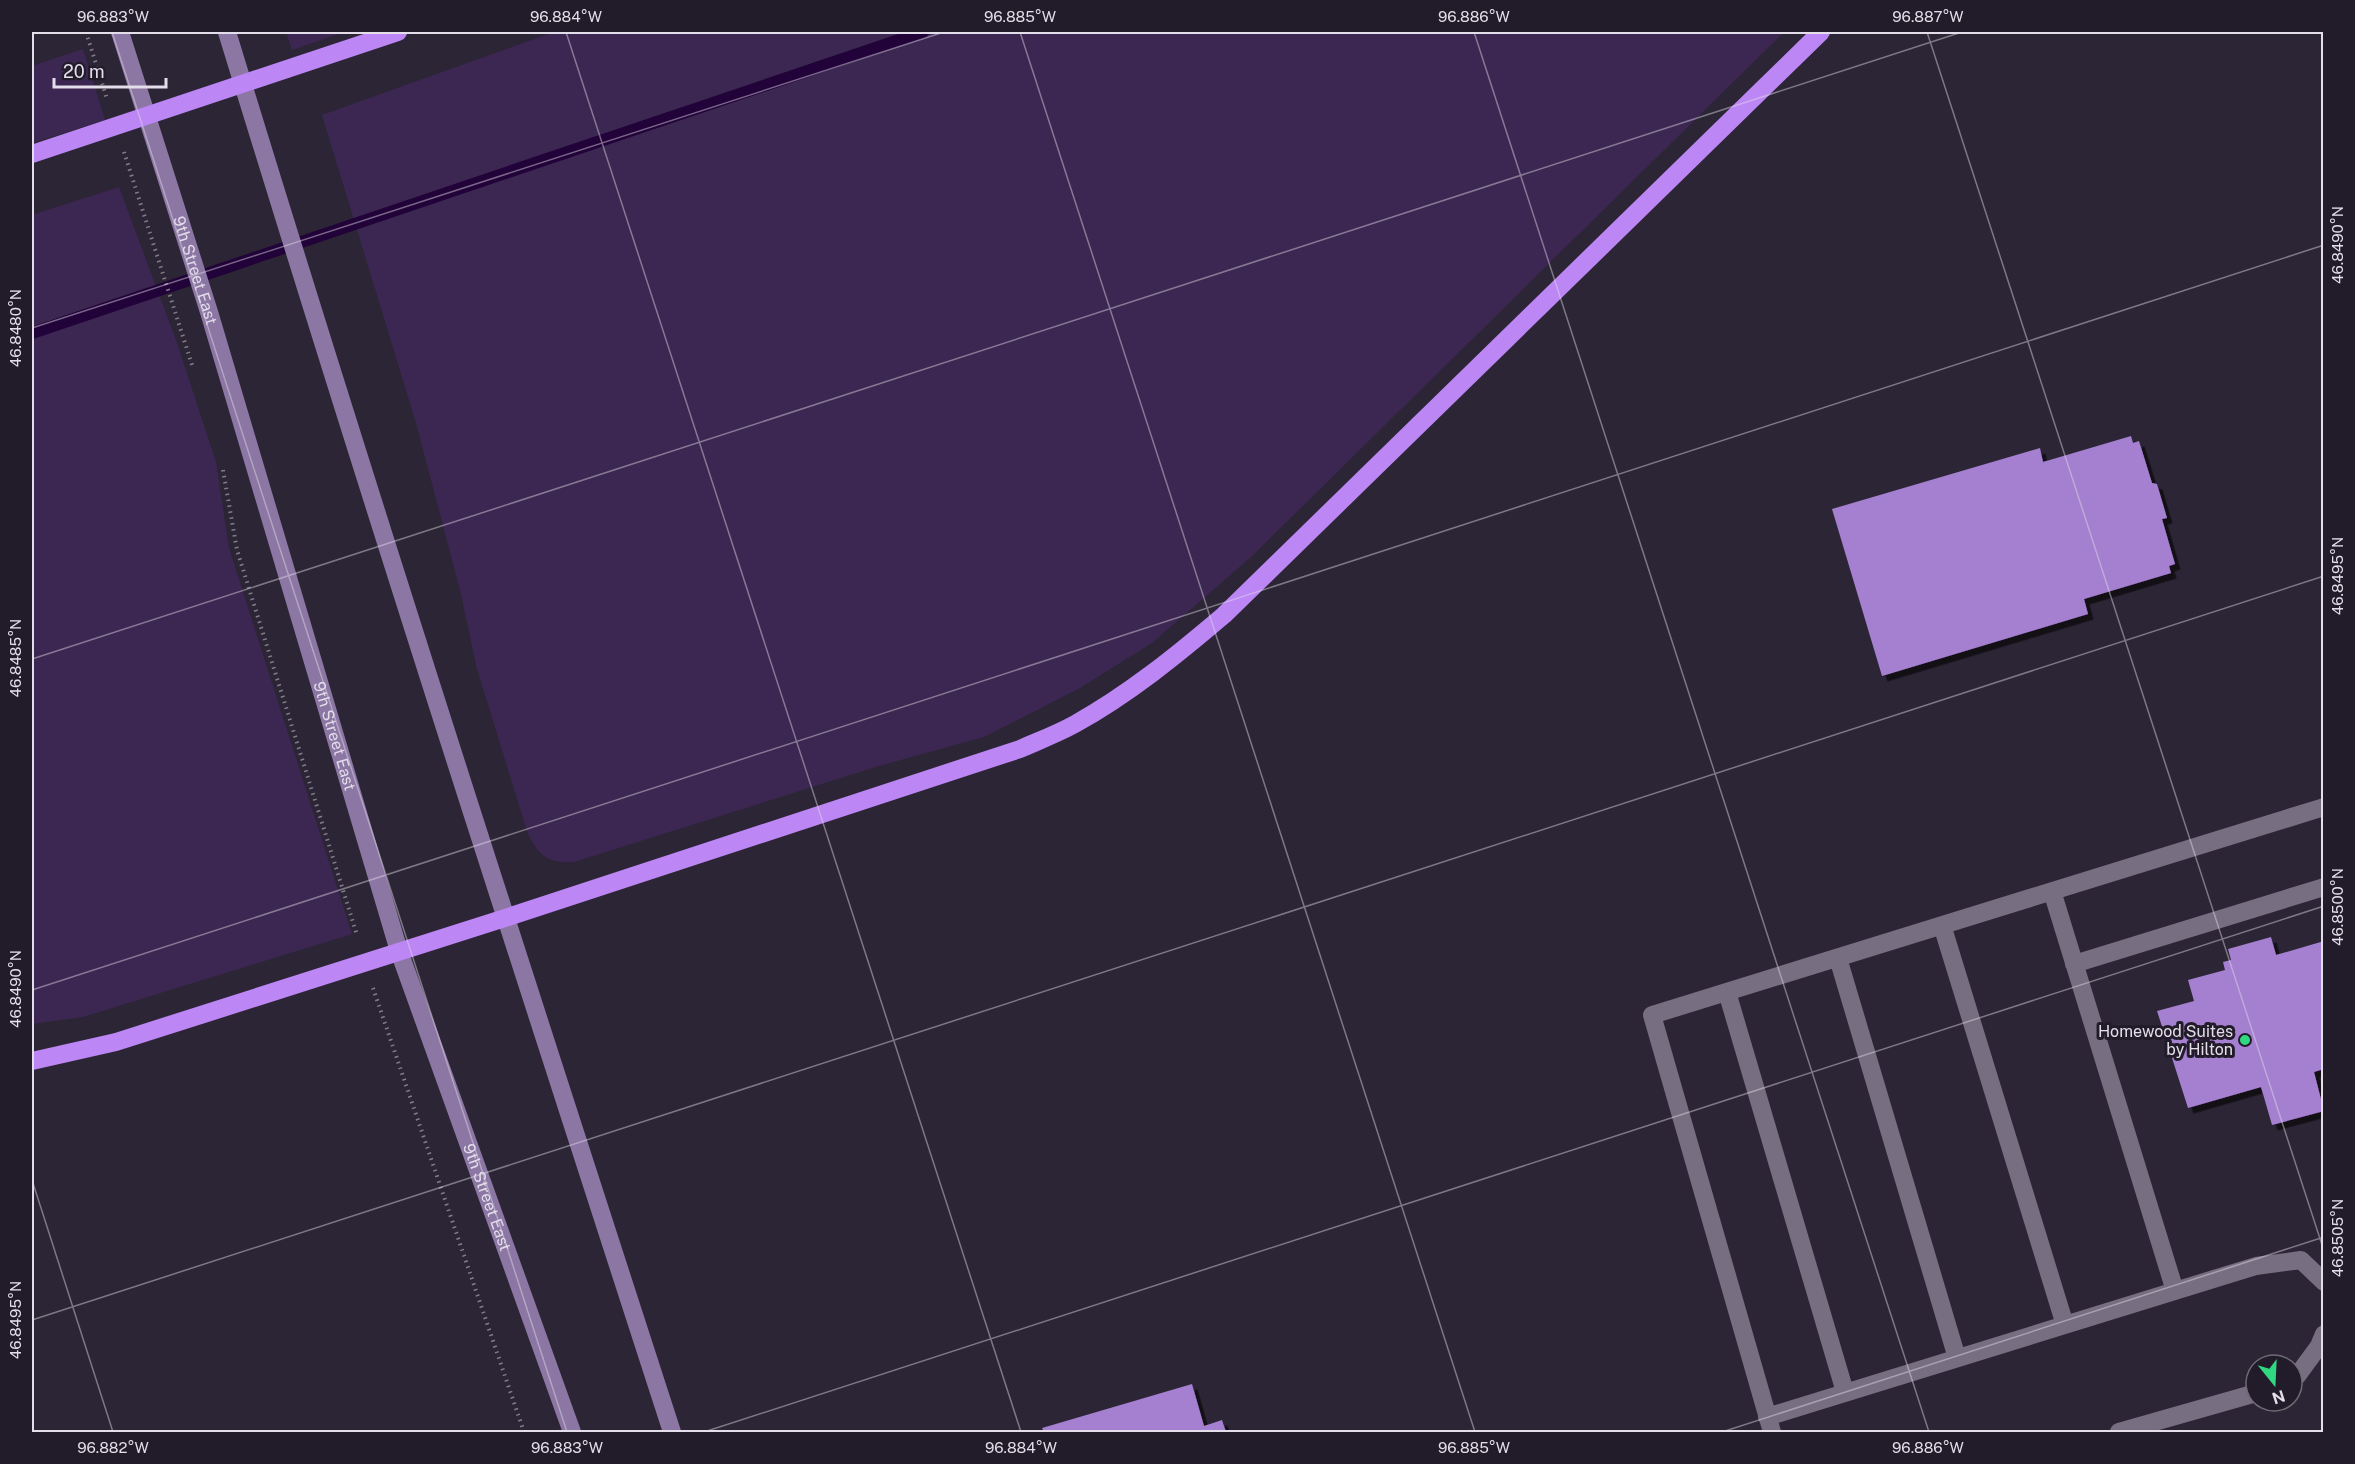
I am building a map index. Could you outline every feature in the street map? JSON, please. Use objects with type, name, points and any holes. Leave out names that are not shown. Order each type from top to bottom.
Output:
[{"type":"highway","points":[[32,154],[398,32]]},
{"type":"highway","points":[[32,1060],[116,1042],[505,918],[1020,749],[1073,725],[1125,694],[1169,662],[1224,615],[1821,32]]},
{"type":"main road","name":"9th Street East","points":[[120,32],[210,312],[399,951],[572,1432]]},
{"type":"main road","points":[[226,32],[505,918],[672,1432]]},
{"type":"lane","points":[[2324,807],[1652,1015],[1769,1425],[1845,1392],[2256,1266],[2301,1260],[2324,1282]]},
{"type":"lane","points":[[2074,964],[2324,886]]},
{"type":"lane","points":[[2052,891],[2175,1291]]},
{"type":"lane","points":[[1942,925],[2064,1325]]},
{"type":"lane","points":[[1838,958],[1957,1358]]},
{"type":"lane","points":[[1726,992],[1845,1392]]},
{"type":"lane","points":[[2304,1366],[2319,1346],[2324,1334]]},
{"type":"lane","points":[[2119,1432],[2244,1396]]},
{"type":"path","points":[[86,32],[110,109]]},
{"type":"path","points":[[121,142],[195,375]]},
{"type":"path","points":[[223,465],[237,550],[354,921]]},
{"type":"path","points":[[390,1040],[524,1432]]},
{"type":"shaded area","points":[[286,32],[344,32],[292,50]]},
{"type":"shaded area","points":[[554,32],[1784,32],[1251,557],[1152,643],[1080,688],[984,737],[879,766],[574,862],[565,862],[551,859],[540,852],[527,831],[477,669],[460,590],[416,423],[322,115]]},
{"type":"shaded area","points":[[83,49],[105,120],[32,143],[32,66]]},
{"type":"shaded area","points":[[119,187],[176,340],[216,462],[229,548],[352,934],[83,1017],[32,1024],[32,215]]},
{"type":"building","points":[[2131,436],[2133,443],[2139,441],[2152,483],[2157,484],[2167,518],[2162,519],[2175,564],[2169,566],[2171,573],[2084,599],[2088,614],[1882,676],[1832,509],[2040,448],[2043,462]]},
{"type":"building","name":"Homewood Suites by Hilton","points":[[2271,937],[2276,955],[2324,941],[2324,1069],[2314,1072],[2324,1111],[2272,1125],[2261,1087],[2188,1108],[2157,1011],[2194,1001],[2188,980],[2225,970],[2223,962],[2231,960],[2228,949]]},
{"type":"building","points":[[1192,1384],[1204,1426],[1222,1420],[1226,1432],[1044,1432],[1042,1428]]},
{"type":"waterway","points":[[32,333],[923,32]]},
{"type":"place","name":"Homewood Suites by Hilton","points":[[2245,1040]]}]
